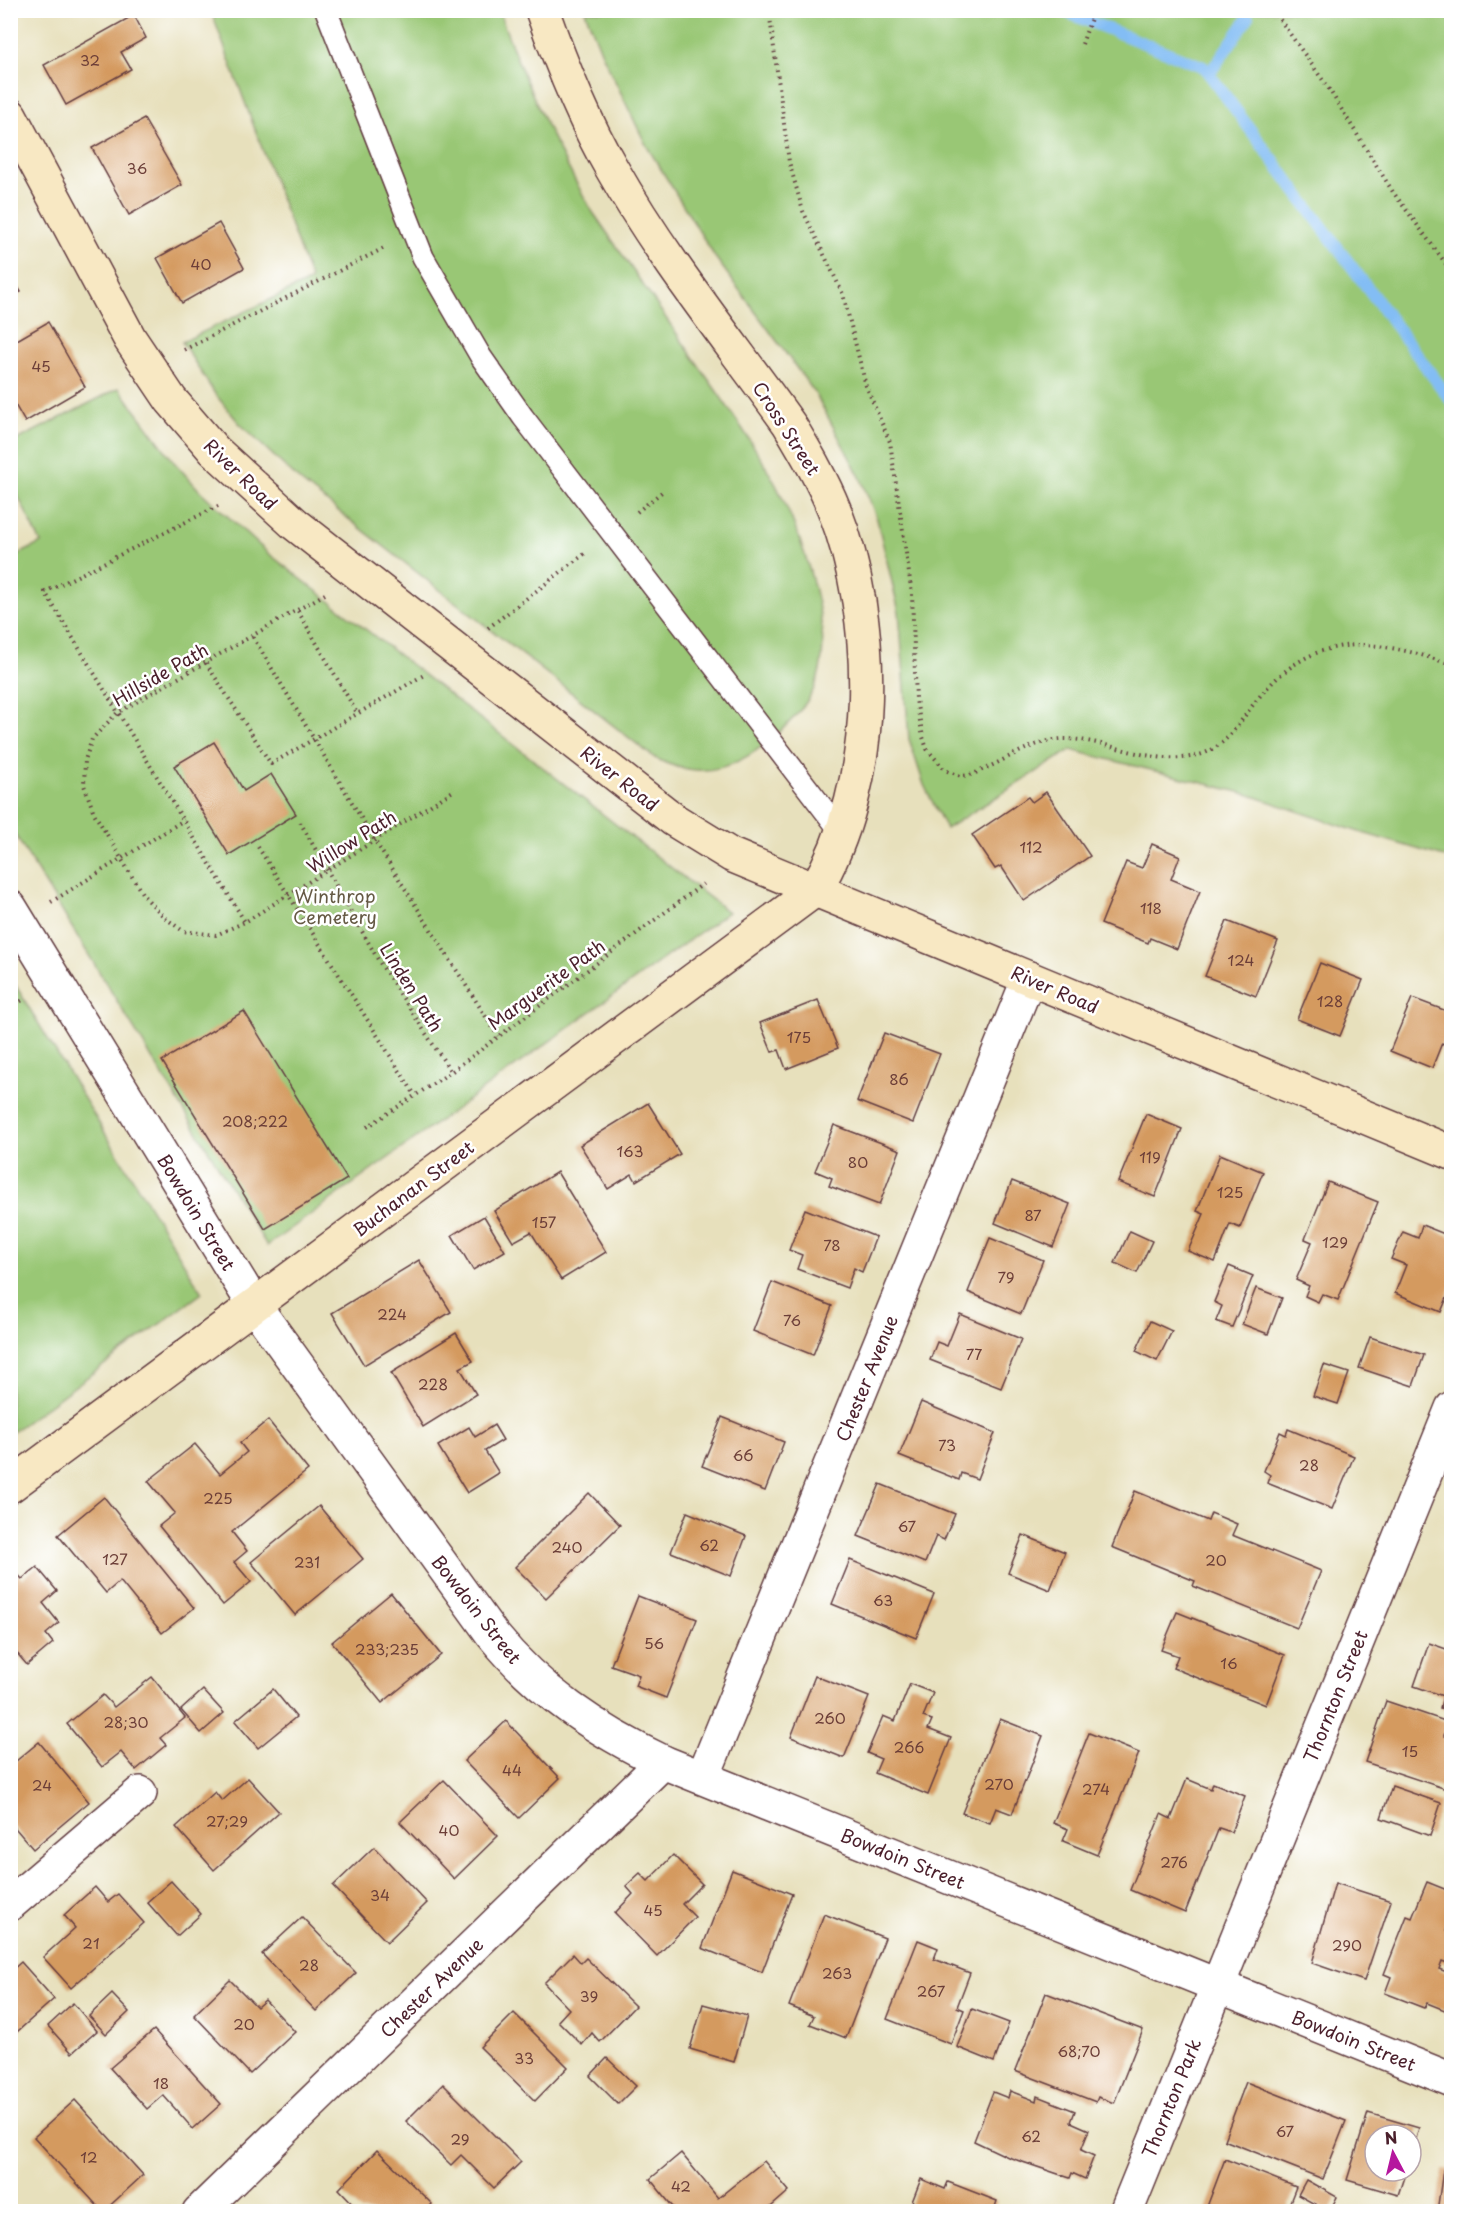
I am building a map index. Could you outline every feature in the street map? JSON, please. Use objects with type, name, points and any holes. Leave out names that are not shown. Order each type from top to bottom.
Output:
[{"type":"street","name":"Cross Street","points":[[542,10],[576,96],[612,169],[654,236],[789,424],[833,508],[852,566],[861,620],[865,668],[861,741],[853,790],[836,853],[815,890]]},
{"type":"street","name":"River Road","points":[[10,115],[92,272],[149,368],[192,425],[254,489],[674,820],[711,845],[737,857],[1452,1154]]},
{"type":"street","name":"Buchanan Street","points":[[10,1486],[815,890]]},
{"type":"street","name":"Bowdoin Street","points":[[15,914],[254,1305],[507,1651],[542,1687],[575,1713],[615,1738],[663,1762],[1452,2080]]},
{"type":"street","name":"Chester Avenue","points":[[704,1777],[1029,978]]},
{"type":"street","name":"Thornton Street","points":[[1218,1985],[1452,1408]]},
{"type":"street","name":"Chester Avenue","points":[[199,2211],[663,1762]]},
{"type":"street","points":[[10,1904],[140,1793]]},
{"type":"street","name":"Thornton Park","points":[[1126,2211],[1218,1985]]},
{"type":"lane","points":[[326,10],[414,233],[450,307],[481,357],[612,533],[842,833]]},
{"type":"path","points":[[769,10],[789,162],[803,211],[843,294],[866,386],[890,442],[912,594],[916,700],[927,749],[945,770],[961,776],[970,775],[1041,744],[1066,739],[1089,741],[1158,757],[1181,759],[1200,755],[1213,750],[1225,741],[1281,674],[1305,657],[1344,644],[1387,646],[1416,652],[1452,665]]},
{"type":"path","points":[[1082,44],[1095,10]]},
{"type":"path","points":[[1273,10],[1307,56],[1394,192],[1452,272]]},
{"type":"path","points":[[149,368],[414,233]]},
{"type":"path","points":[[245,922],[45,592],[254,489]]},
{"type":"path","points":[[206,663],[271,764],[421,677],[612,533],[663,491]]},
{"type":"path","name":"Hillside Path","points":[[122,858],[94,813],[84,785],[85,760],[92,739],[117,713],[298,611],[357,713]]},
{"type":"path","points":[[253,637],[375,842],[498,1036]]},
{"type":"path","name":"Willow Path","points":[[122,858],[142,895],[164,917],[183,931],[216,934],[245,922],[453,791]]},
{"type":"path","points":[[15,914],[122,858],[184,820]]},
{"type":"path","name":"Linden Path","points":[[300,822],[380,963],[451,1072]]},
{"type":"path","points":[[258,847],[415,1095]]},
{"type":"path","name":"Marguerite Path","points":[[367,1127],[451,1072],[589,971],[737,857]]},
{"type":"green space","points":[[211,11],[499,11],[541,113],[592,211],[747,436],[775,483],[798,535],[817,599],[823,640],[822,657],[817,680],[808,700],[787,725],[764,745],[735,762],[720,768],[705,770],[672,765],[655,758],[300,481],[240,424],[215,394],[182,342],[311,280]]},
{"type":"green space","points":[[585,11],[1451,11],[1451,859],[1356,831],[1247,794],[1071,750],[946,829],[924,785],[909,739],[899,612],[877,519],[860,477],[815,393],[715,257],[646,145],[603,56]]},
{"type":"green space","name":"Winthrop Cemetery","points":[[119,388],[174,462],[200,491],[268,553],[728,912],[267,1246],[11,828],[10,559],[41,543],[11,482],[11,443]]},
{"type":"green space","points":[[11,978],[202,1293],[10,1433]]},
{"type":"building","points":[[134,15],[146,38],[121,52],[131,69],[66,105],[44,65]]},
{"type":"building","points":[[144,119],[182,185],[129,215],[92,148]]},
{"type":"building","points":[[219,223],[244,268],[182,303],[157,258]]},
{"type":"building","points":[[10,274],[21,292],[10,297]]},
{"type":"building","points":[[48,322],[85,387],[25,422],[10,396],[10,344]]},
{"type":"building","points":[[214,742],[244,791],[271,774],[296,814],[229,855],[174,766]]},
{"type":"building","points":[[1046,792],[1090,856],[1024,901],[1001,866],[995,869],[972,835],[1028,797],[1032,802]]},
{"type":"building","points":[[1152,844],[1180,856],[1171,879],[1200,891],[1177,949],[1150,938],[1148,943],[1101,924],[1126,862],[1142,868]]},
{"type":"building","points":[[1227,921],[1278,941],[1256,996],[1205,976]]},
{"type":"building","points":[[1320,963],[1363,980],[1340,1036],[1297,1019]]},
{"type":"building","points":[[1412,998],[1452,1013],[1452,1037],[1448,1046],[1442,1043],[1432,1068],[1390,1051]]},
{"type":"building","points":[[818,1000],[838,1048],[786,1069],[779,1050],[772,1052],[760,1023]]},
{"type":"building","points":[[244,1011],[347,1179],[265,1229],[162,1061]]},
{"type":"building","points":[[884,1033],[940,1054],[913,1123],[857,1101]]},
{"type":"building","points":[[648,1103],[680,1154],[636,1181],[632,1174],[608,1189],[580,1145]]},
{"type":"building","points":[[1146,1114],[1182,1129],[1155,1197],[1118,1182]]},
{"type":"building","points":[[834,1125],[900,1150],[879,1205],[829,1186],[832,1178],[815,1171]]},
{"type":"building","points":[[1220,1154],[1263,1172],[1240,1228],[1230,1224],[1215,1262],[1188,1251],[1204,1214],[1197,1211]]},
{"type":"building","points":[[557,1172],[606,1252],[561,1280],[531,1232],[513,1242],[494,1211]]},
{"type":"building","points":[[1012,1181],[1070,1204],[1053,1247],[995,1223]]},
{"type":"building","points":[[1328,1182],[1378,1202],[1338,1300],[1322,1294],[1318,1302],[1305,1296],[1309,1286],[1296,1280],[1312,1242],[1305,1239]]},
{"type":"building","points":[[805,1209],[876,1237],[862,1272],[854,1268],[847,1288],[797,1269],[802,1255],[789,1250]]},
{"type":"building","points":[[484,1216],[505,1251],[473,1270],[452,1235]]},
{"type":"building","points":[[1422,1225],[1452,1237],[1452,1286],[1441,1312],[1395,1293],[1406,1265],[1391,1259],[1403,1232],[1418,1238]]},
{"type":"building","points":[[1130,1231],[1152,1241],[1137,1273],[1115,1263]]},
{"type":"building","points":[[990,1238],[1043,1260],[1021,1314],[968,1292]]},
{"type":"building","points":[[419,1260],[451,1312],[364,1365],[332,1313]]},
{"type":"building","points":[[1229,1266],[1253,1276],[1232,1327],[1216,1321],[1222,1306],[1214,1302]]},
{"type":"building","points":[[772,1282],[832,1306],[813,1355],[753,1331]]},
{"type":"building","points":[[1256,1288],[1282,1298],[1268,1334],[1242,1324]]},
{"type":"building","points":[[960,1314],[1021,1339],[1001,1388],[930,1360],[937,1342],[947,1346]]},
{"type":"building","points":[[1150,1321],[1172,1331],[1157,1361],[1136,1351]]},
{"type":"building","points":[[456,1333],[473,1361],[460,1368],[476,1394],[423,1427],[391,1373]]},
{"type":"building","points":[[1370,1337],[1424,1355],[1413,1386],[1359,1368]]},
{"type":"building","points":[[1324,1365],[1349,1373],[1338,1404],[1313,1396]]},
{"type":"building","points":[[921,1402],[995,1433],[977,1479],[961,1473],[959,1480],[899,1456]]},
{"type":"building","points":[[722,1417],[784,1442],[765,1491],[702,1466]]},
{"type":"building","points":[[268,1420],[308,1470],[232,1532],[247,1551],[234,1562],[251,1582],[223,1605],[159,1526],[175,1513],[148,1481],[195,1444],[220,1474],[247,1452],[240,1443]]},
{"type":"building","points":[[494,1425],[503,1440],[485,1451],[499,1473],[467,1493],[438,1446],[469,1427],[475,1437]]},
{"type":"building","points":[[1288,1429],[1354,1456],[1332,1509],[1267,1483],[1270,1475],[1264,1471],[1280,1432],[1286,1435]]},
{"type":"building","points":[[880,1484],[955,1514],[944,1540],[936,1536],[925,1563],[858,1536]]},
{"type":"building","points":[[1135,1491],[1208,1521],[1211,1513],[1237,1524],[1232,1535],[1321,1571],[1297,1628],[1193,1586],[1195,1581],[1112,1547]]},
{"type":"building","points":[[589,1493],[620,1525],[546,1598],[515,1567]]},
{"type":"building","points":[[104,1497],[194,1608],[162,1633],[120,1581],[106,1593],[58,1535]]},
{"type":"building","points":[[319,1506],[363,1559],[295,1615],[251,1562]]},
{"type":"building","points":[[687,1512],[746,1536],[731,1576],[671,1552]]},
{"type":"building","points":[[1023,1535],[1065,1552],[1050,1590],[1008,1573]]},
{"type":"building","points":[[850,1560],[934,1594],[916,1638],[832,1604]]},
{"type":"building","points":[[10,1566],[22,1579],[37,1567],[57,1591],[43,1603],[59,1623],[46,1634],[53,1643],[27,1665],[10,1645]]},
{"type":"building","points":[[391,1593],[441,1655],[382,1703],[332,1642]]},
{"type":"building","points":[[638,1596],[697,1619],[666,1698],[635,1686],[639,1675],[611,1665]]},
{"type":"building","points":[[1177,1612],[1285,1655],[1266,1705],[1173,1668],[1178,1656],[1161,1650]]},
{"type":"building","points":[[1429,1643],[1452,1651],[1452,1712],[1440,1708],[1443,1696],[1414,1686]]},
{"type":"building","points":[[815,1676],[869,1697],[844,1758],[791,1737]]},
{"type":"building","points":[[152,1677],[185,1718],[160,1738],[166,1745],[136,1770],[121,1752],[102,1767],[67,1724],[103,1695],[114,1707]]},
{"type":"building","points":[[910,1684],[933,1693],[923,1717],[932,1720],[928,1729],[951,1738],[928,1795],[875,1773],[881,1759],[867,1753],[883,1716],[895,1721]]},
{"type":"building","points":[[273,1689],[296,1717],[258,1748],[235,1721]]},
{"type":"building","points":[[203,1690],[224,1713],[201,1733],[181,1710]]},
{"type":"building","points":[[1386,1701],[1448,1722],[1444,1736],[1452,1738],[1452,1791],[1365,1762]]},
{"type":"building","points":[[1000,1719],[1043,1736],[1012,1814],[996,1808],[990,1823],[962,1813]]},
{"type":"building","points":[[506,1721],[560,1778],[519,1818],[464,1761]]},
{"type":"building","points":[[1089,1733],[1139,1753],[1097,1855],[1063,1841],[1068,1829],[1053,1823]]},
{"type":"building","points":[[39,1742],[89,1802],[33,1849],[10,1822],[10,1766]]},
{"type":"building","points":[[248,1778],[279,1812],[214,1870],[176,1827],[215,1792],[222,1801]]},
{"type":"building","points":[[1187,1779],[1211,1789],[1213,1783],[1245,1796],[1231,1832],[1219,1828],[1185,1913],[1130,1890],[1161,1814],[1171,1819]]},
{"type":"building","points":[[444,1780],[498,1836],[454,1879],[400,1822]]},
{"type":"building","points":[[1392,1786],[1441,1803],[1430,1836],[1381,1818]]},
{"type":"building","points":[[374,1847],[427,1903],[387,1942],[333,1886]]},
{"type":"building","points":[[673,1855],[702,1884],[682,1904],[695,1917],[657,1956],[615,1913],[633,1894],[626,1886],[640,1873],[648,1881]]},
{"type":"building","points":[[732,1870],[792,1894],[762,1972],[702,1948]]},
{"type":"building","points":[[171,1881],[201,1914],[177,1936],[147,1902]]},
{"type":"building","points":[[1427,1882],[1452,1892],[1452,1916],[1446,1931],[1452,1933],[1452,1965],[1442,1961],[1439,1969],[1452,1974],[1452,2013],[1427,2003],[1424,2008],[1385,1993],[1391,1977],[1384,1974],[1407,1916],[1412,1918]]},
{"type":"building","points":[[1335,1883],[1391,1901],[1364,1981],[1312,1963]]},
{"type":"building","points":[[95,1887],[108,1902],[118,1894],[144,1923],[71,1988],[43,1957],[75,1928],[64,1915]]},
{"type":"building","points":[[824,1914],[885,1938],[846,2038],[810,2024],[814,2016],[789,2006]]},
{"type":"building","points":[[302,1917],[356,1973],[316,2011],[262,1954]]},
{"type":"building","points":[[918,1940],[938,1948],[934,1959],[970,1973],[957,2007],[964,2010],[951,2044],[887,2019]]},
{"type":"building","points":[[573,1954],[581,1963],[586,1958],[635,2006],[600,2042],[592,2033],[582,2045],[558,2021],[569,2009],[544,1983]]},
{"type":"building","points":[[21,1962],[54,1999],[10,2038],[10,1972]]},
{"type":"building","points":[[230,1980],[257,2007],[265,2000],[295,2032],[250,2074],[194,2015]]},
{"type":"building","points":[[1046,1993],[1143,2030],[1114,2103],[1098,2097],[1096,2102],[1015,2071]]},
{"type":"building","points":[[112,1994],[129,2012],[106,2034],[89,2016]]},
{"type":"building","points":[[73,2003],[97,2031],[72,2053],[48,2026]]},
{"type":"building","points":[[703,2004],[747,2016],[734,2062],[690,2049]]},
{"type":"building","points":[[972,2009],[1009,2023],[994,2062],[957,2047]]},
{"type":"building","points":[[514,2013],[568,2067],[535,2101],[480,2047]]},
{"type":"building","points":[[154,2030],[221,2104],[193,2129],[163,2095],[147,2109],[110,2068]]},
{"type":"building","points":[[607,2058],[636,2086],[618,2104],[590,2076]]},
{"type":"building","points":[[1246,2082],[1346,2121],[1323,2179],[1224,2140]]},
{"type":"building","points":[[443,2084],[521,2162],[494,2188],[461,2155],[451,2165],[406,2121]]},
{"type":"building","points":[[1010,2091],[1036,2101],[1037,2096],[1075,2111],[1071,2122],[1089,2130],[1081,2150],[1094,2156],[1085,2179],[1072,2173],[1070,2178],[1008,2157],[974,2141],[993,2092],[1008,2098]]},
{"type":"building","points":[[75,2100],[143,2175],[103,2212],[34,2137]]},
{"type":"building","points":[[1368,2113],[1402,2123],[1365,2123]]},
{"type":"building","points":[[1363,2129],[1363,2183],[1402,2183],[1398,2195],[1347,2180]]},
{"type":"building","points":[[377,2150],[432,2204],[425,2212],[361,2212],[339,2189]]},
{"type":"building","points":[[681,2153],[718,2198],[764,2161],[789,2191],[765,2212],[677,2212],[650,2179]]},
{"type":"building","points":[[1225,2159],[1296,2187],[1286,2212],[1205,2212]]},
{"type":"building","points":[[1443,2170],[1452,2171],[1452,2212],[1437,2212]]},
{"type":"building","points":[[921,2179],[945,2189],[948,2182],[997,2201],[995,2207],[1006,2212],[908,2212]]},
{"type":"building","points":[[1306,2180],[1337,2197],[1329,2212],[1298,2195]]},
{"type":"waterway","points":[[1060,10],[1204,67],[1452,402]]},
{"type":"waterway","points":[[1209,74],[1248,18]]}]
